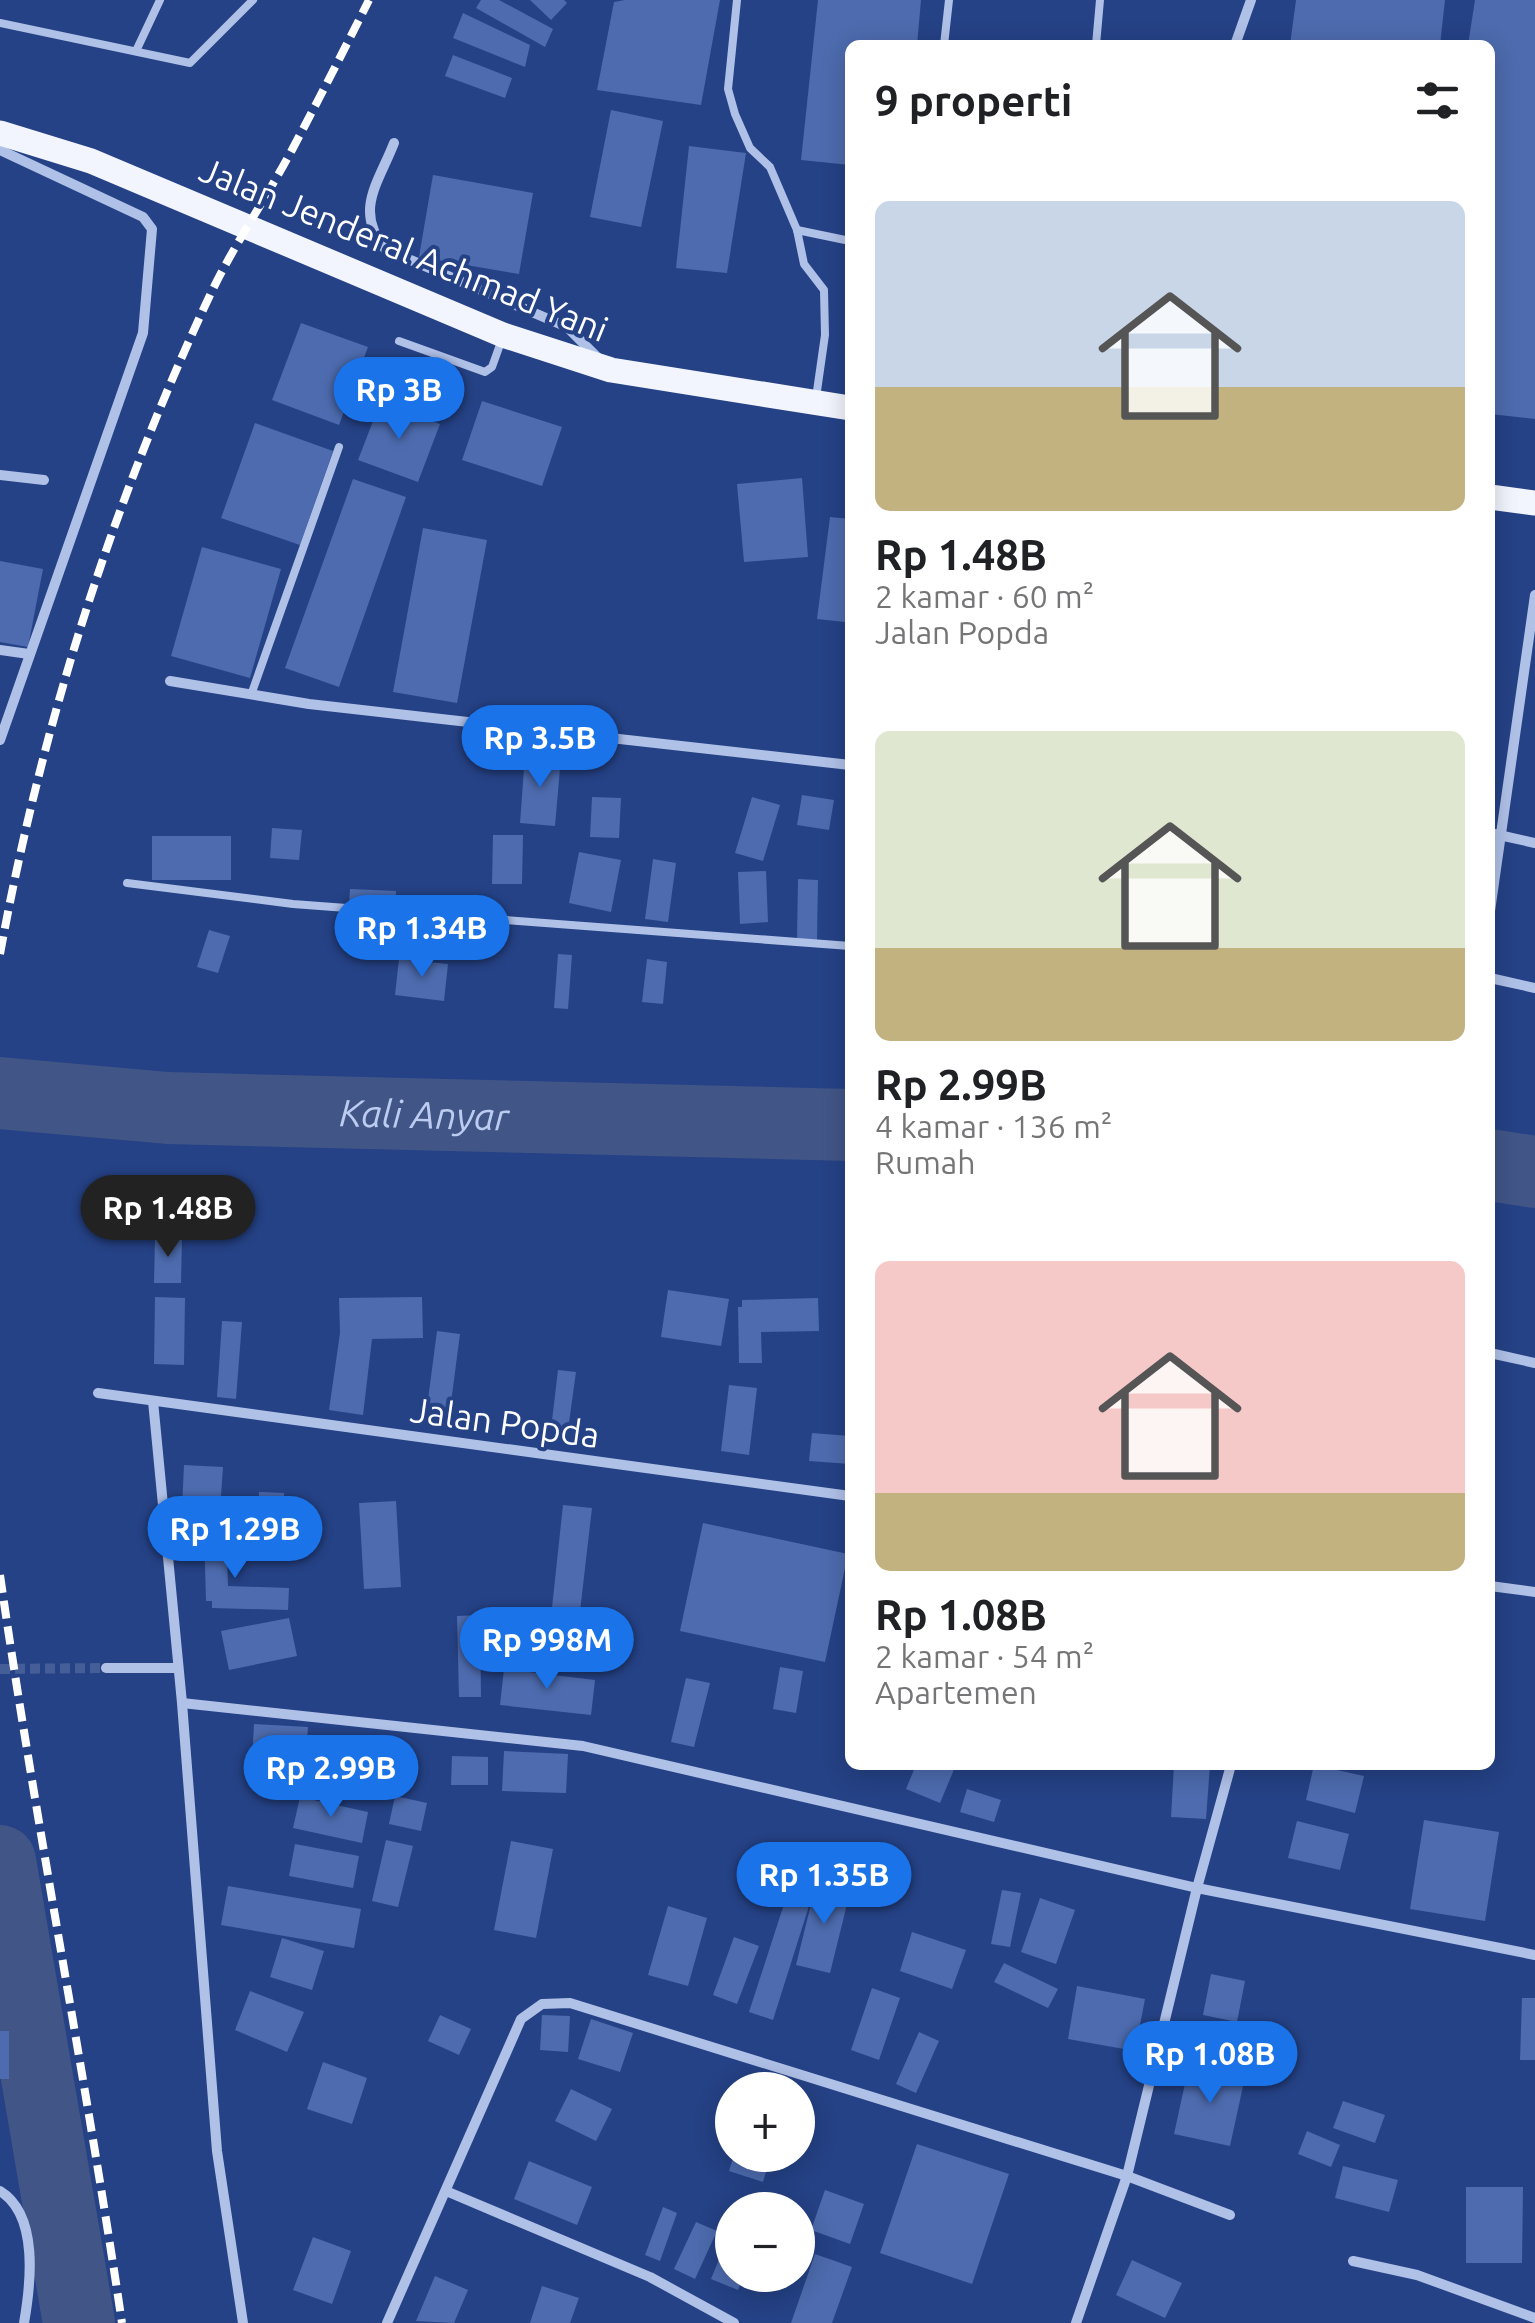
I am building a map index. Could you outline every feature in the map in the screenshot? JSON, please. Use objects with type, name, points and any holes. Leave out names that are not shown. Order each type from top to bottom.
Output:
[{"type":"main road","name":"Jalan Jenderal Achmad Yani","points":[[0,133],[91,161],[160,188],[503,335],[611,370],[845,407]]},
{"type":"main road","points":[[1495,498],[1535,503]]},
{"type":"street","points":[[1237,40],[1251,0]]},
{"type":"street","points":[[394,143],[368,210],[371,232],[384,250],[567,327],[611,370]]},
{"type":"street","points":[[0,150],[144,218],[152,230],[143,332],[0,740]]},
{"type":"street","points":[[0,475],[44,480]]},
{"type":"street","points":[[1535,595],[1495,833],[1535,843]]},
{"type":"street","points":[[0,650],[29,654]]},
{"type":"street","points":[[170,681],[426,718],[845,763]]},
{"type":"street","points":[[1495,979],[1535,988]]},
{"type":"street","points":[[1495,1354],[1535,1363]]},
{"type":"street","name":"Jalan Popda","points":[[98,1393],[845,1495]]},
{"type":"street","points":[[152,1401],[182,1703],[217,2151],[243,2323]]},
{"type":"street","points":[[1495,1587],[1535,1592]]},
{"type":"street","points":[[106,1668],[178,1668]]},
{"type":"street","points":[[182,1703],[583,1746],[1197,1888],[1535,1955]]},
{"type":"street","points":[[1076,2323],[1127,2176],[1230,1770]]},
{"type":"street","points":[[387,2323],[521,2019],[542,2004],[570,2003],[1127,2176],[1230,2214]]},
{"type":"street","points":[[446,2191],[650,2276],[734,2323]]},
{"type":"street","points":[[0,2192],[15,2201],[27,2234],[29,2294],[24,2323]]},
{"type":"street","points":[[1353,2261],[1417,2275],[1535,2318]]},
{"type":"lane","points":[[136,51],[160,0]]},
{"type":"lane","points":[[0,23],[190,64],[253,0]]},
{"type":"lane","points":[[737,0],[728,89],[750,148],[770,168],[797,230],[804,264],[824,290],[826,335],[815,402]]},
{"type":"lane","points":[[945,40],[949,0]]},
{"type":"lane","points":[[1096,40],[1100,0]]},
{"type":"lane","points":[[797,230],[845,240]]},
{"type":"lane","points":[[399,341],[486,372],[492,367],[503,335]]},
{"type":"lane","points":[[251,695],[340,447]]},
{"type":"lane","points":[[127,883],[293,904],[845,946]]},
{"type":"building","points":[[481,0],[499,0],[553,29],[545,47],[476,8]]},
{"type":"building","points":[[530,0],[564,0],[567,3],[551,20]]},
{"type":"building","points":[[720,0],[701,105],[597,90],[614,2]]},
{"type":"building","points":[[818,0],[921,0],[917,40],[845,40],[845,164],[801,160]]},
{"type":"building","points":[[1296,0],[1445,0],[1441,40],[1291,40]]},
{"type":"building","points":[[1475,0],[1535,0],[1535,419],[1495,415],[1495,40],[1469,40]]},
{"type":"building","points":[[463,13],[530,45],[525,67],[453,38]]},
{"type":"building","points":[[453,55],[512,78],[505,98],[445,76]]},
{"type":"building","points":[[611,110],[663,121],[641,227],[590,217]]},
{"type":"building","points":[[689,146],[746,153],[727,273],[676,268]]},
{"type":"building","points":[[433,175],[533,193],[519,274],[419,257]]},
{"type":"building","points":[[301,323],[368,347],[339,425],[272,400]]},
{"type":"building","points":[[482,401],[562,427],[542,486],[462,460]]},
{"type":"building","points":[[380,403],[440,424],[418,482],[358,460]]},
{"type":"building","points":[[255,423],[333,451],[300,545],[221,518]]},
{"type":"building","points":[[802,478],[808,557],[744,562],[737,484]]},
{"type":"building","points":[[353,479],[406,497],[339,687],[285,668]]},
{"type":"building","points":[[830,517],[845,518],[845,622],[817,619]]},
{"type":"building","points":[[423,528],[487,540],[457,703],[393,692]]},
{"type":"building","points":[[202,547],[281,569],[250,678],[171,656]]},
{"type":"building","points":[[0,561],[43,569],[28,647],[0,642]]},
{"type":"building","points":[[525,755],[561,757],[555,826],[520,823]]},
{"type":"building","points":[[802,795],[834,800],[829,830],[797,825]]},
{"type":"building","points":[[592,797],[621,798],[619,838],[590,837]]},
{"type":"building","points":[[752,797],[780,805],[763,861],[735,853]]},
{"type":"building","points":[[272,828],[302,830],[299,860],[270,858]]},
{"type":"building","points":[[493,835],[523,835],[522,884],[492,884]]},
{"type":"building","points":[[152,836],[231,836],[231,880],[152,880]]},
{"type":"building","points":[[579,852],[621,860],[611,912],[569,903]]},
{"type":"building","points":[[653,859],[676,863],[668,922],[645,919]]},
{"type":"building","points":[[766,871],[768,922],[740,924],[738,872]]},
{"type":"building","points":[[798,879],[818,880],[817,940],[797,939]]},
{"type":"building","points":[[350,889],[396,891],[395,907],[349,905]]},
{"type":"building","points":[[209,930],[230,936],[218,973],[197,967]]},
{"type":"building","points":[[558,954],[572,955],[568,1009],[554,1008]]},
{"type":"building","points":[[399,959],[448,964],[444,1001],[395,995]]},
{"type":"building","points":[[647,959],[667,962],[663,1004],[642,1002]]},
{"type":"building","points":[[155,1237],[182,1238],[181,1283],[154,1283]]},
{"type":"building","points":[[668,1290],[729,1299],[721,1346],[661,1337]]},
{"type":"building","points":[[155,1297],[185,1298],[184,1365],[154,1364]]},
{"type":"building","points":[[422,1297],[423,1338],[372,1339],[363,1415],[329,1410],[340,1333],[339,1298]]},
{"type":"building","points":[[818,1298],[819,1331],[761,1332],[762,1363],[739,1363],[738,1307],[742,1307],[742,1300]]},
{"type":"building","points":[[222,1321],[242,1322],[236,1399],[217,1397]]},
{"type":"building","points":[[437,1331],[460,1334],[449,1418],[426,1415]]},
{"type":"building","points":[[558,1370],[576,1372],[568,1430],[551,1429]]},
{"type":"building","points":[[729,1385],[757,1388],[749,1455],[721,1451]]},
{"type":"building","points":[[812,1433],[845,1436],[845,1464],[809,1461]]},
{"type":"building","points":[[184,1465],[223,1467],[220,1510],[182,1508]]},
{"type":"building","points":[[259,1492],[284,1493],[282,1558],[256,1558]]},
{"type":"building","points":[[396,1501],[401,1587],[364,1589],[359,1503]]},
{"type":"building","points":[[563,1505],[592,1508],[579,1620],[551,1617]]},
{"type":"building","points":[[703,1523],[845,1553],[825,1662],[680,1631]]},
{"type":"building","points":[[226,1529],[228,1586],[289,1588],[288,1610],[212,1608],[212,1601],[206,1601],[204,1530]]},
{"type":"building","points":[[480,1615],[481,1697],[459,1697],[457,1616]]},
{"type":"building","points":[[289,1618],[297,1656],[229,1670],[221,1631]]},
{"type":"building","points":[[780,1667],[803,1671],[796,1713],[773,1709]]},
{"type":"building","points":[[504,1669],[595,1680],[591,1715],[500,1705]]},
{"type":"building","points":[[686,1678],[710,1683],[694,1747],[671,1742]]},
{"type":"building","points":[[254,1724],[308,1727],[304,1784],[251,1780]]},
{"type":"building","points":[[504,1751],[568,1754],[566,1793],[502,1791]]},
{"type":"building","points":[[452,1756],[488,1757],[488,1785],[451,1785]]},
{"type":"building","points":[[914,1770],[954,1770],[940,1803],[906,1789]]},
{"type":"building","points":[[1174,1770],[1210,1770],[1206,1819],[1171,1817]]},
{"type":"building","points":[[1313,1770],[1364,1776],[1355,1813],[1306,1800]]},
{"type":"building","points":[[967,1789],[1001,1800],[994,1822],[960,1812]]},
{"type":"building","points":[[395,1796],[427,1803],[421,1831],[389,1824]]},
{"type":"building","points":[[300,1797],[368,1812],[362,1843],[293,1828]]},
{"type":"building","points":[[1424,1820],[1499,1832],[1485,1921],[1410,1909]]},
{"type":"building","points":[[1297,1821],[1349,1834],[1340,1870],[1288,1858]]},
{"type":"building","points":[[386,1840],[413,1846],[398,1907],[372,1901]]},
{"type":"building","points":[[511,1841],[553,1849],[536,1938],[494,1930]]},
{"type":"building","points":[[295,1844],[359,1856],[353,1888],[289,1876]]},
{"type":"building","points":[[817,1880],[851,1888],[830,1973],[796,1965]]},
{"type":"building","points":[[228,1886],[361,1909],[354,1948],[221,1925]]},
{"type":"building","points":[[1002,1890],[1021,1893],[1010,1947],[991,1944]]},
{"type":"building","points":[[786,1898],[809,1906],[773,2020],[749,2012]]},
{"type":"building","points":[[1040,1898],[1075,1910],[1056,1964],[1021,1952]]},
{"type":"building","points":[[668,1906],[707,1918],[688,1986],[648,1975]]},
{"type":"building","points":[[912,1932],[966,1950],[952,1989],[900,1971]]},
{"type":"building","points":[[734,1937],[759,1946],[737,2004],[713,1995]]},
{"type":"building","points":[[282,1938],[324,1951],[312,1990],[270,1977]]},
{"type":"building","points":[[1004,1963],[1058,1989],[1048,2008],[994,1982]]},
{"type":"building","points":[[1211,1974],[1245,1981],[1237,2022],[1203,2015]]},
{"type":"building","points":[[1077,1986],[1145,1999],[1135,2051],[1068,2039]]},
{"type":"building","points":[[872,1988],[900,1998],[879,2060],[851,2050]]},
{"type":"building","points":[[250,1991],[304,2012],[287,2052],[235,2030]]},
{"type":"building","points":[[1522,1998],[1535,1998],[1535,2060],[1520,2060]]},
{"type":"building","points":[[440,2015],[471,2029],[459,2055],[428,2041]]},
{"type":"building","points":[[542,2015],[570,2016],[568,2052],[540,2050]]},
{"type":"building","points":[[591,2019],[633,2033],[620,2072],[578,2059]]},
{"type":"building","points":[[0,2031],[9,2031],[9,2079],[0,2079]]},
{"type":"building","points":[[919,2032],[939,2041],[916,2093],[896,2084]]},
{"type":"building","points":[[323,2062],[367,2078],[352,2124],[307,2109]]},
{"type":"building","points":[[1189,2065],[1245,2077],[1230,2146],[1174,2134]]},
{"type":"building","points":[[571,2089],[612,2109],[596,2141],[555,2121]]},
{"type":"building","points":[[1343,2101],[1385,2115],[1375,2143],[1333,2128]]},
{"type":"building","points":[[1307,2131],[1340,2145],[1331,2167],[1298,2154]]},
{"type":"building","points":[[917,2144],[1009,2174],[972,2284],[880,2253]]},
{"type":"building","points":[[529,2161],[592,2187],[577,2225],[514,2199]]},
{"type":"building","points":[[1343,2166],[1398,2180],[1389,2212],[1335,2198]]},
{"type":"building","points":[[732,2172],[766,2172],[763,2182]]},
{"type":"building","points":[[1466,2187],[1523,2187],[1522,2263],[1466,2263]]},
{"type":"building","points":[[825,2190],[864,2204],[850,2244],[815,2231],[815,2219]]},
{"type":"building","points":[[663,2207],[677,2213],[660,2261],[645,2255]]},
{"type":"building","points":[[696,2222],[715,2230],[695,2279],[674,2269]]},
{"type":"building","points":[[313,2237],[351,2251],[332,2304],[293,2290]]},
{"type":"building","points":[[815,2254],[852,2267],[832,2323],[791,2323],[802,2292],[815,2292]]},
{"type":"building","points":[[1132,2260],[1182,2283],[1165,2318],[1116,2295]]},
{"type":"building","points":[[435,2276],[468,2290],[454,2323],[416,2321]]},
{"type":"building","points":[[542,2286],[579,2298],[570,2323],[530,2323]]},
{"type":"waterway","name":"Kali Anyar","points":[[0,1093],[168,1108],[845,1125]]},
{"type":"waterway","name":"Kali Anyar","points":[[1495,1166],[1535,1172]]},
{"type":"waterway","points":[[0,1861],[79,2323]]},
{"type":"tunnel","points":[[0,1669],[106,1668]]},
{"type":"railway","points":[[0,954],[59,700],[84,616],[142,453],[211,293],[293,148],[369,0]]},
{"type":"railway","points":[[0,1575],[122,2323]]}]
